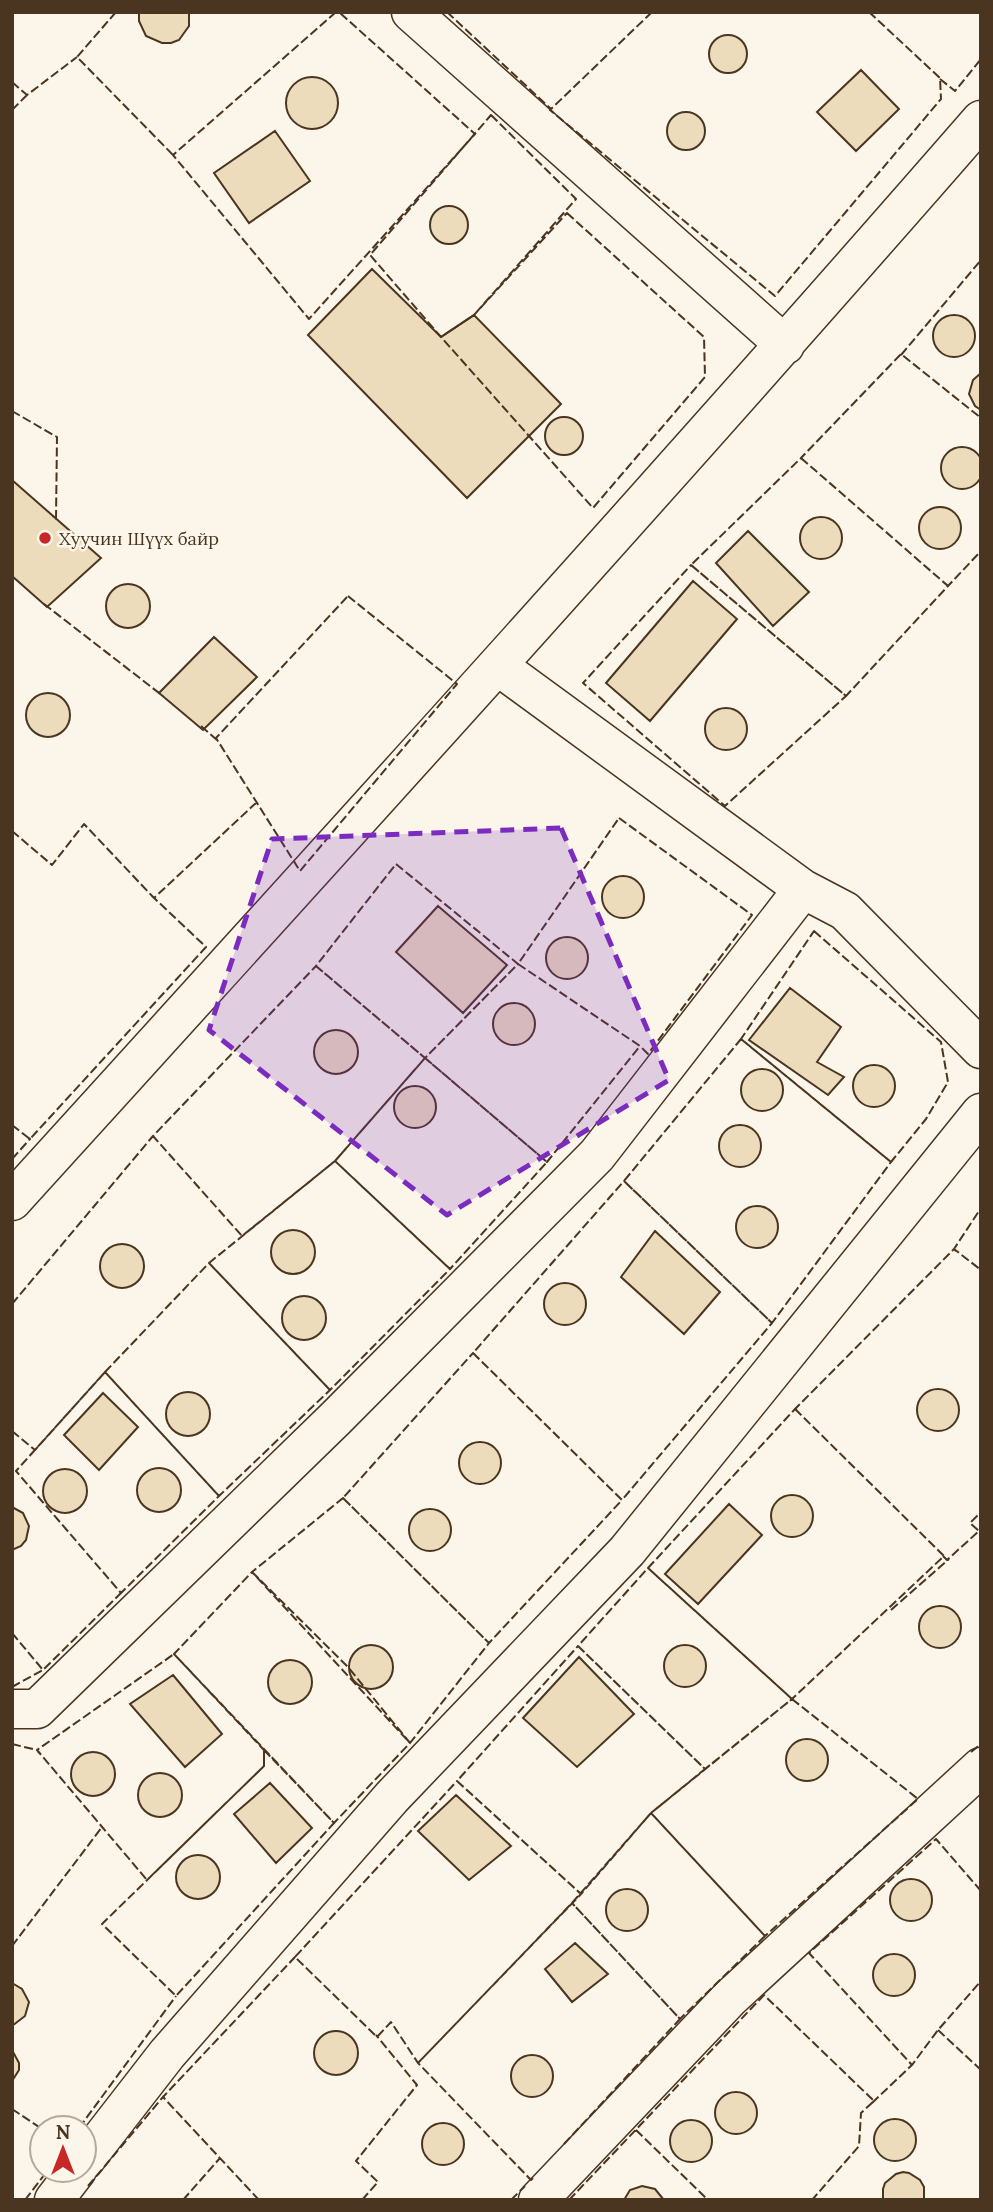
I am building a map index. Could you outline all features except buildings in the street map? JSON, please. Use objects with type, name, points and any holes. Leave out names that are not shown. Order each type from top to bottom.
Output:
[{"type":"street","points":[[411,12],[785,345]]},
{"type":"street","points":[[12,1201],[498,666],[785,345],[981,120]]},
{"type":"street","points":[[498,666],[803,889],[845,911],[981,1049]]},
{"type":"street","points":[[12,1709],[37,1709],[336,1418],[597,1156],[803,889]]},
{"type":"street","points":[[98,2143],[167,2054],[392,1797],[627,1551],[981,1113]]},
{"type":"street","points":[[538,2200],[730,1998],[981,1767]]},
{"type":"street","points":[[54,2200],[66,2184]]},
{"type":"highlighted area","points":[[561,828],[669,1080],[447,1215],[209,1030],[272,839]]},
{"type":"fence","points":[[116,12],[77,57],[173,155],[175,153]]},
{"type":"fence","points":[[336,12],[173,155],[309,319],[475,134],[339,12]]},
{"type":"fence","points":[[447,12],[551,109]]},
{"type":"fence","points":[[652,12],[550,110],[775,296],[941,99],[940,78],[869,12]]},
{"type":"fence","points":[[12,82],[27,95],[77,57]]},
{"type":"fence","points":[[940,79],[955,91],[981,59]]},
{"type":"fence","points":[[12,110],[26,94]]},
{"type":"fence","points":[[491,115],[576,199],[474,315],[441,337],[370,255],[491,115]]},
{"type":"fence","points":[[567,213],[704,337],[705,377],[593,508],[441,337],[474,315],[567,213]]},
{"type":"fence","points":[[901,355],[981,260]]},
{"type":"fence","points":[[803,460],[801,458],[901,354],[981,418]]},
{"type":"fence","points":[[12,411],[57,437],[56,519],[53,516]]},
{"type":"fence","points":[[801,458],[948,586],[846,696],[691,565],[801,458]]},
{"type":"fence","points":[[946,584],[948,586],[981,551]]},
{"type":"fence","points":[[691,565],[846,696],[725,806],[583,683],[691,565]]},
{"type":"fence","points":[[348,596],[457,684],[300,871],[216,738],[348,596]]},
{"type":"fence","points":[[44,604],[163,696]]},
{"type":"fence","points":[[201,726],[217,740]]},
{"type":"fence","points":[[12,831],[52,865],[84,824],[154,898],[257,802]]},
{"type":"fence","points":[[619,818],[752,915],[648,1054],[518,964],[619,818]]},
{"type":"fence","points":[[396,864],[518,964],[425,1058],[316,966],[396,864]]},
{"type":"fence","points":[[12,1125],[30,1139],[206,947],[152,896]]},
{"type":"fence","points":[[814,931],[941,1042],[948,1082],[926,1119],[891,1162],[741,1039],[814,931]]},
{"type":"fence","points":[[518,964],[640,1046],[547,1162],[425,1058],[518,964]]},
{"type":"fence","points":[[316,966],[425,1058],[335,1161],[242,1236],[153,1136],[316,966]]},
{"type":"fence","points":[[741,1039],[891,1162],[772,1323],[624,1181],[741,1039]]},
{"type":"fence","points":[[425,1058],[547,1162],[450,1269],[335,1161],[425,1058]]},
{"type":"fence","points":[[12,1304],[153,1136],[155,1139]]},
{"type":"fence","points":[[12,1159],[29,1138]]},
{"type":"fence","points":[[330,1390],[209,1263],[105,1372],[219,1496],[330,1390],[450,1269],[335,1161],[209,1263],[330,1390]]},
{"type":"fence","points":[[624,1181],[772,1323],[622,1500],[473,1353],[624,1181]]},
{"type":"fence","points":[[956,1251],[954,1249],[981,1208]]},
{"type":"fence","points":[[797,1410],[795,1409],[954,1249],[981,1270]]},
{"type":"fence","points":[[473,1353],[622,1500],[489,1643],[343,1498],[473,1353]]},
{"type":"fence","points":[[12,1431],[35,1450],[106,1371]]},
{"type":"fence","points":[[105,1372],[219,1496],[121,1593],[16,1471],[105,1372]]},
{"type":"fence","points":[[795,1409],[944,1556],[792,1699],[648,1568],[795,1409]]},
{"type":"fence","points":[[343,1498],[489,1643],[410,1743],[252,1572],[343,1498]]},
{"type":"fence","points":[[943,1556],[947,1560],[979,1531],[970,1523],[981,1512]]},
{"type":"fence","points":[[891,1610],[949,1559]]},
{"type":"fence","points":[[648,1568],[792,1699],[705,1769],[578,1646],[648,1568]]},
{"type":"fence","points":[[252,1572],[348,1667],[410,1743],[334,1823],[174,1654],[252,1572]]},
{"type":"fence","points":[[12,1633],[43,1670],[121,1593]]},
{"type":"fence","points":[[578,1646],[705,1769],[651,1813],[581,1894],[457,1781],[578,1646]]},
{"type":"fence","points":[[174,1654],[264,1750],[264,1766],[147,1880],[37,1750],[174,1654]]},
{"type":"fence","points":[[12,1687],[43,1670],[41,1668]]},
{"type":"fence","points":[[792,1699],[918,1799],[765,1936],[651,1813],[792,1699]]},
{"type":"fence","points":[[12,1744],[37,1750],[39,1753]]},
{"type":"fence","points":[[971,1752],[981,1744]]},
{"type":"fence","points":[[264,1750],[334,1823],[176,1996],[102,1924],[264,1766],[264,1750]]},
{"type":"fence","points":[[457,1781],[581,1894],[418,2063],[391,2022],[377,2037],[295,1957],[457,1781]]},
{"type":"fence","points":[[533,2178],[531,2180],[418,2063],[572,1903],[651,1813],[765,1936],[680,2019],[572,1903]]},
{"type":"fence","points":[[12,1946],[102,1827]]},
{"type":"fence","points":[[981,1891],[936,1839],[809,1953],[912,2065],[938,2030],[981,1981]]},
{"type":"fence","points":[[564,2144],[680,2019],[572,1903]]},
{"type":"fence","points":[[259,2200],[163,2097],[295,1957],[298,1960]]},
{"type":"fence","points":[[569,2200],[764,1995],[874,2101],[861,2113],[859,2146],[812,2200]]},
{"type":"fence","points":[[89,2114],[176,1996]]},
{"type":"fence","points":[[938,2030],[981,2070]]},
{"type":"fence","points":[[362,2200],[378,2182],[356,2161],[417,2085],[376,2035]]},
{"type":"fence","points":[[872,2103],[913,2064]]},
{"type":"fence","points":[[88,2186],[163,2097],[165,2099]]},
{"type":"fence","points":[[12,2109],[28,2120]]},
{"type":"fence","points":[[636,2130],[708,2200]]},
{"type":"fence","points":[[183,2200],[220,2158]]},
{"type":"fence","points":[[25,2200],[37,2184]]},
{"type":"fence","points":[[511,2200],[525,2186]]},
{"type":"place","name":"Хуучин Шүүх байр","points":[[45,538]]}]
